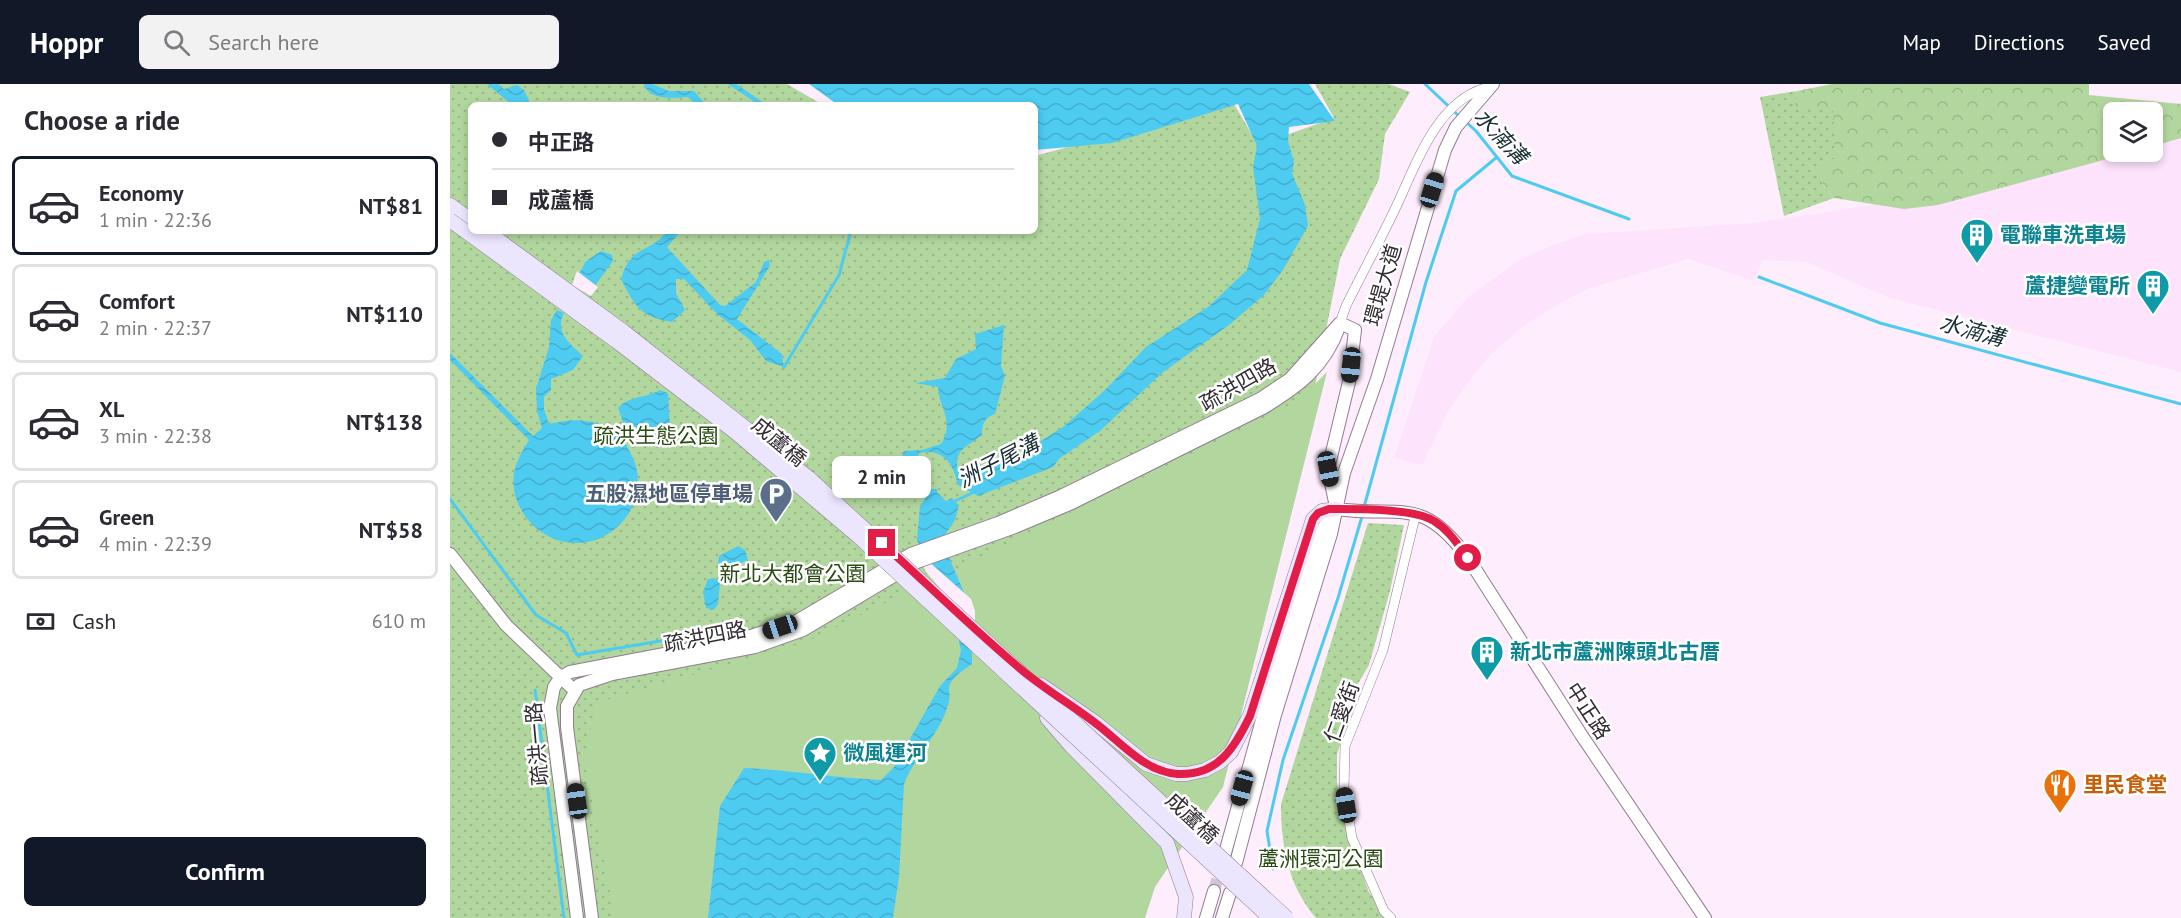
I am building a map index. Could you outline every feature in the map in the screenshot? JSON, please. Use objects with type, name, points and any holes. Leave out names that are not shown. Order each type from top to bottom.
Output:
[{"type":"main road","points":[[450,205],[468,218]]},
{"type":"main road","name":"成蘆橋","points":[[450,220],[468,233]]},
{"type":"main road","name":"成蘆橋","points":[[469,234],[616,341],[735,432],[859,537],[1270,918]]},
{"type":"main road","name":"成蘆橋","points":[[490,234],[623,331],[760,436],[818,485],[1287,918]]},
{"type":"main road","points":[[1018,668],[1096,723],[1146,764],[1176,774],[1205,770],[1231,752],[1250,716],[1313,519],[1322,511],[1336,509]]},
{"type":"main road","points":[[992,660],[1167,843],[1186,897],[1184,918]]},
{"type":"street","name":"環堤大道","points":[[1236,863],[1275,715],[1336,509],[1344,473],[1377,379],[1414,250],[1451,137],[1456,127],[1488,89]]},
{"type":"street","points":[[1336,509],[1328,469],[1349,382],[1355,330],[1340,323],[1346,306],[1418,159],[1440,123],[1455,106],[1477,90],[1488,89]]},
{"type":"street","name":"疏洪四路","points":[[561,677],[589,667],[738,640],[775,629],[795,622],[914,558],[948,545],[1014,527],[1114,484],[1286,394],[1330,351],[1340,323]]},
{"type":"street","name":"環堤大道","points":[[1225,853],[1265,709],[1320,533],[1336,509]]},
{"type":"street","name":"中正路","points":[[1336,509],[1416,513],[1432,519],[1450,534],[1468,558],[1576,729],[1705,918]]},
{"type":"street","name":"仁愛街","points":[[1391,918],[1384,910],[1352,838],[1344,789],[1345,746],[1383,650],[1416,513]]},
{"type":"street","points":[[450,554],[506,625],[574,690]]},
{"type":"street","name":"疏洪四路","points":[[574,690],[585,681],[598,677],[755,648],[803,630],[914,558]]},
{"type":"street","name":"疏洪一路","points":[[561,677],[551,697],[551,720],[577,918]]},
{"type":"street","name":"疏洪一路","points":[[574,690],[567,706],[567,727],[592,918]]},
{"type":"street","points":[[1206,918],[1215,891]]},
{"type":"street","points":[[1222,918],[1230,893]]},
{"type":"shaded area","points":[[2181,121],[2181,372],[1890,298],[1807,262],[1762,260],[1754,281],[1688,259],[1590,288],[1556,305],[1522,327],[1490,355],[1467,384],[1449,410],[1422,465],[1394,458],[1434,337],[1468,297],[1518,261],[1551,246],[1586,234],[1754,223],[1892,202],[2103,154],[2103,162],[2163,162],[2163,126]]},
{"type":"green space","name":"新北大都會公園","points":[[450,84],[787,84],[818,102],[468,102],[468,234],[1038,234],[1038,155],[1233,102],[1258,145],[1334,118],[1315,84],[1389,84],[1410,92],[1385,134],[1379,179],[1340,259],[1301,458],[1134,918],[450,918]]},
{"type":"green space","points":[[1832,84],[2089,84],[2089,95],[2161,102],[2103,102],[2103,160],[1938,205],[1904,209],[1834,198],[1823,185],[1794,108],[1797,91]]},
{"type":"green space","points":[[1797,91],[1795,108],[1833,111],[1835,158],[1818,166],[1823,185],[1834,198],[1784,216],[1760,97]]},
{"type":"green space","points":[[2163,102],[2181,104],[2181,138],[2163,143]]},
{"type":"green space","points":[[1327,372],[1223,787],[1155,887],[1145,918],[615,918],[584,759],[596,703],[806,642],[1297,402]]},
{"type":"green space","name":"蘆洲環河公園","points":[[1368,523],[1404,525],[1390,591],[1369,665],[1346,704],[1346,727],[1337,754],[1337,782],[1348,836],[1369,892],[1386,918],[1316,918],[1306,906],[1288,864],[1281,804]]},
{"type":"water","points":[[487,84],[498,84],[504,89],[517,85],[524,90],[530,102],[508,102]]},
{"type":"water","points":[[644,84],[652,84],[669,91],[694,91],[703,102],[693,102],[688,97],[656,96]]},
{"type":"water","points":[[728,84],[736,84],[763,102],[755,102]]},
{"type":"water","points":[[809,84],[1309,84],[1335,121],[1289,127],[1288,141],[1294,162],[1292,173],[1305,205],[1308,226],[1283,270],[1264,295],[1229,325],[1162,373],[1100,431],[1060,458],[1053,467],[978,496],[958,485],[950,464],[941,455],[919,453],[916,461],[919,479],[902,457],[904,451],[922,450],[941,444],[947,428],[938,387],[915,383],[945,378],[956,359],[976,349],[975,334],[1004,325],[1001,366],[1005,376],[995,414],[985,421],[982,434],[960,453],[957,464],[958,472],[962,474],[984,469],[1024,452],[1063,427],[1105,390],[1146,347],[1208,307],[1247,270],[1260,219],[1253,167],[1257,146],[1238,104],[1112,143],[1038,150],[1038,102],[834,102]]},
{"type":"water","points":[[665,234],[678,234],[667,247],[720,305],[725,306],[756,282],[764,262],[769,260],[770,266],[737,319],[782,354],[784,367],[766,361],[750,340],[717,314],[684,279],[676,279],[676,293],[685,310],[672,322],[646,314],[635,304],[621,279],[625,268],[635,255]]},
{"type":"water","points":[[601,251],[612,255],[613,261],[589,294],[575,283],[585,262]]},
{"type":"water","points":[[557,310],[564,313],[561,320],[562,332],[583,356],[573,370],[551,379],[551,390],[544,397],[544,409],[549,424],[576,420],[593,422],[617,434],[624,425],[618,408],[622,404],[660,390],[668,393],[670,427],[665,439],[637,437],[624,441],[634,460],[638,475],[637,493],[627,516],[609,533],[586,542],[560,541],[548,536],[528,520],[516,498],[514,473],[516,464],[529,440],[450,360],[450,353],[533,436],[542,428],[537,411],[536,389],[549,347],[551,320]]},
{"type":"water","name":"微風運河","points":[[926,489],[937,489],[946,501],[952,498],[959,505],[955,520],[945,535],[945,548],[972,611],[972,664],[958,674],[950,684],[946,713],[904,784],[899,877],[893,918],[708,918],[720,806],[744,768],[881,780],[894,767],[940,686],[957,668],[961,650],[948,593],[929,570],[917,540],[920,506],[927,496]]},
{"type":"water","points":[[738,546],[745,550],[748,560],[726,570],[718,563],[719,556]]},
{"type":"water","points":[[714,578],[720,583],[718,604],[714,610],[706,608],[703,592],[708,579]]},
{"type":"pier","points":[[577,271],[598,287],[591,296],[572,285]]},
{"type":"pier","points":[[918,552],[971,599],[975,611],[975,647],[945,594],[926,572]]},
{"type":"waterway","name":"水湳溝","points":[[1425,84],[1461,118]]},
{"type":"waterway","name":"水湳溝","points":[[1466,122],[1512,176],[1629,219]]},
{"type":"waterway","name":"洲子尾溝","points":[[1364,507],[1426,282],[1456,191],[1497,157]]},
{"type":"waterway","points":[[784,367],[839,275],[850,234]]},
{"type":"waterway","name":"水湳溝","points":[[1759,277],[1880,323],[2181,404]]},
{"type":"waterway","name":"洲子尾溝","points":[[953,502],[974,492]]},
{"type":"waterway","points":[[450,499],[536,615],[566,633],[577,655],[720,631]]},
{"type":"waterway","name":"洲子尾溝","points":[[1273,869],[1267,831],[1283,760],[1338,598],[1363,513]]},
{"type":"waterway","points":[[535,690],[564,918]]},
{"type":"tunnel","points":[[1214,891],[1222,863]]},
{"type":"place","name":"電聯車洗車場","points":[[1977,264]]},
{"type":"place","name":"蘆捷變電所","points":[[2153,315]]},
{"type":"place","name":"五股濕地區停車場","points":[[776,523]]},
{"type":"place","name":"新北市蘆洲陳頭北古厝","points":[[1487,681]]},
{"type":"place","name":"微風運河","points":[[820,782]]},
{"type":"place","name":"里民食堂","points":[[2060,814]]},
{"type":"route","points":[[882,543],[1018,668],[1096,723],[1146,764],[1176,774],[1205,770],[1220,762],[1231,752],[1240,736],[1250,716],[1276,629],[1313,519],[1318,513],[1336,509],[1416,513],[1432,519],[1450,534],[1468,558]]},
{"type":"park label","name":"疏洪生態公園","points":[[656,436]]}]
